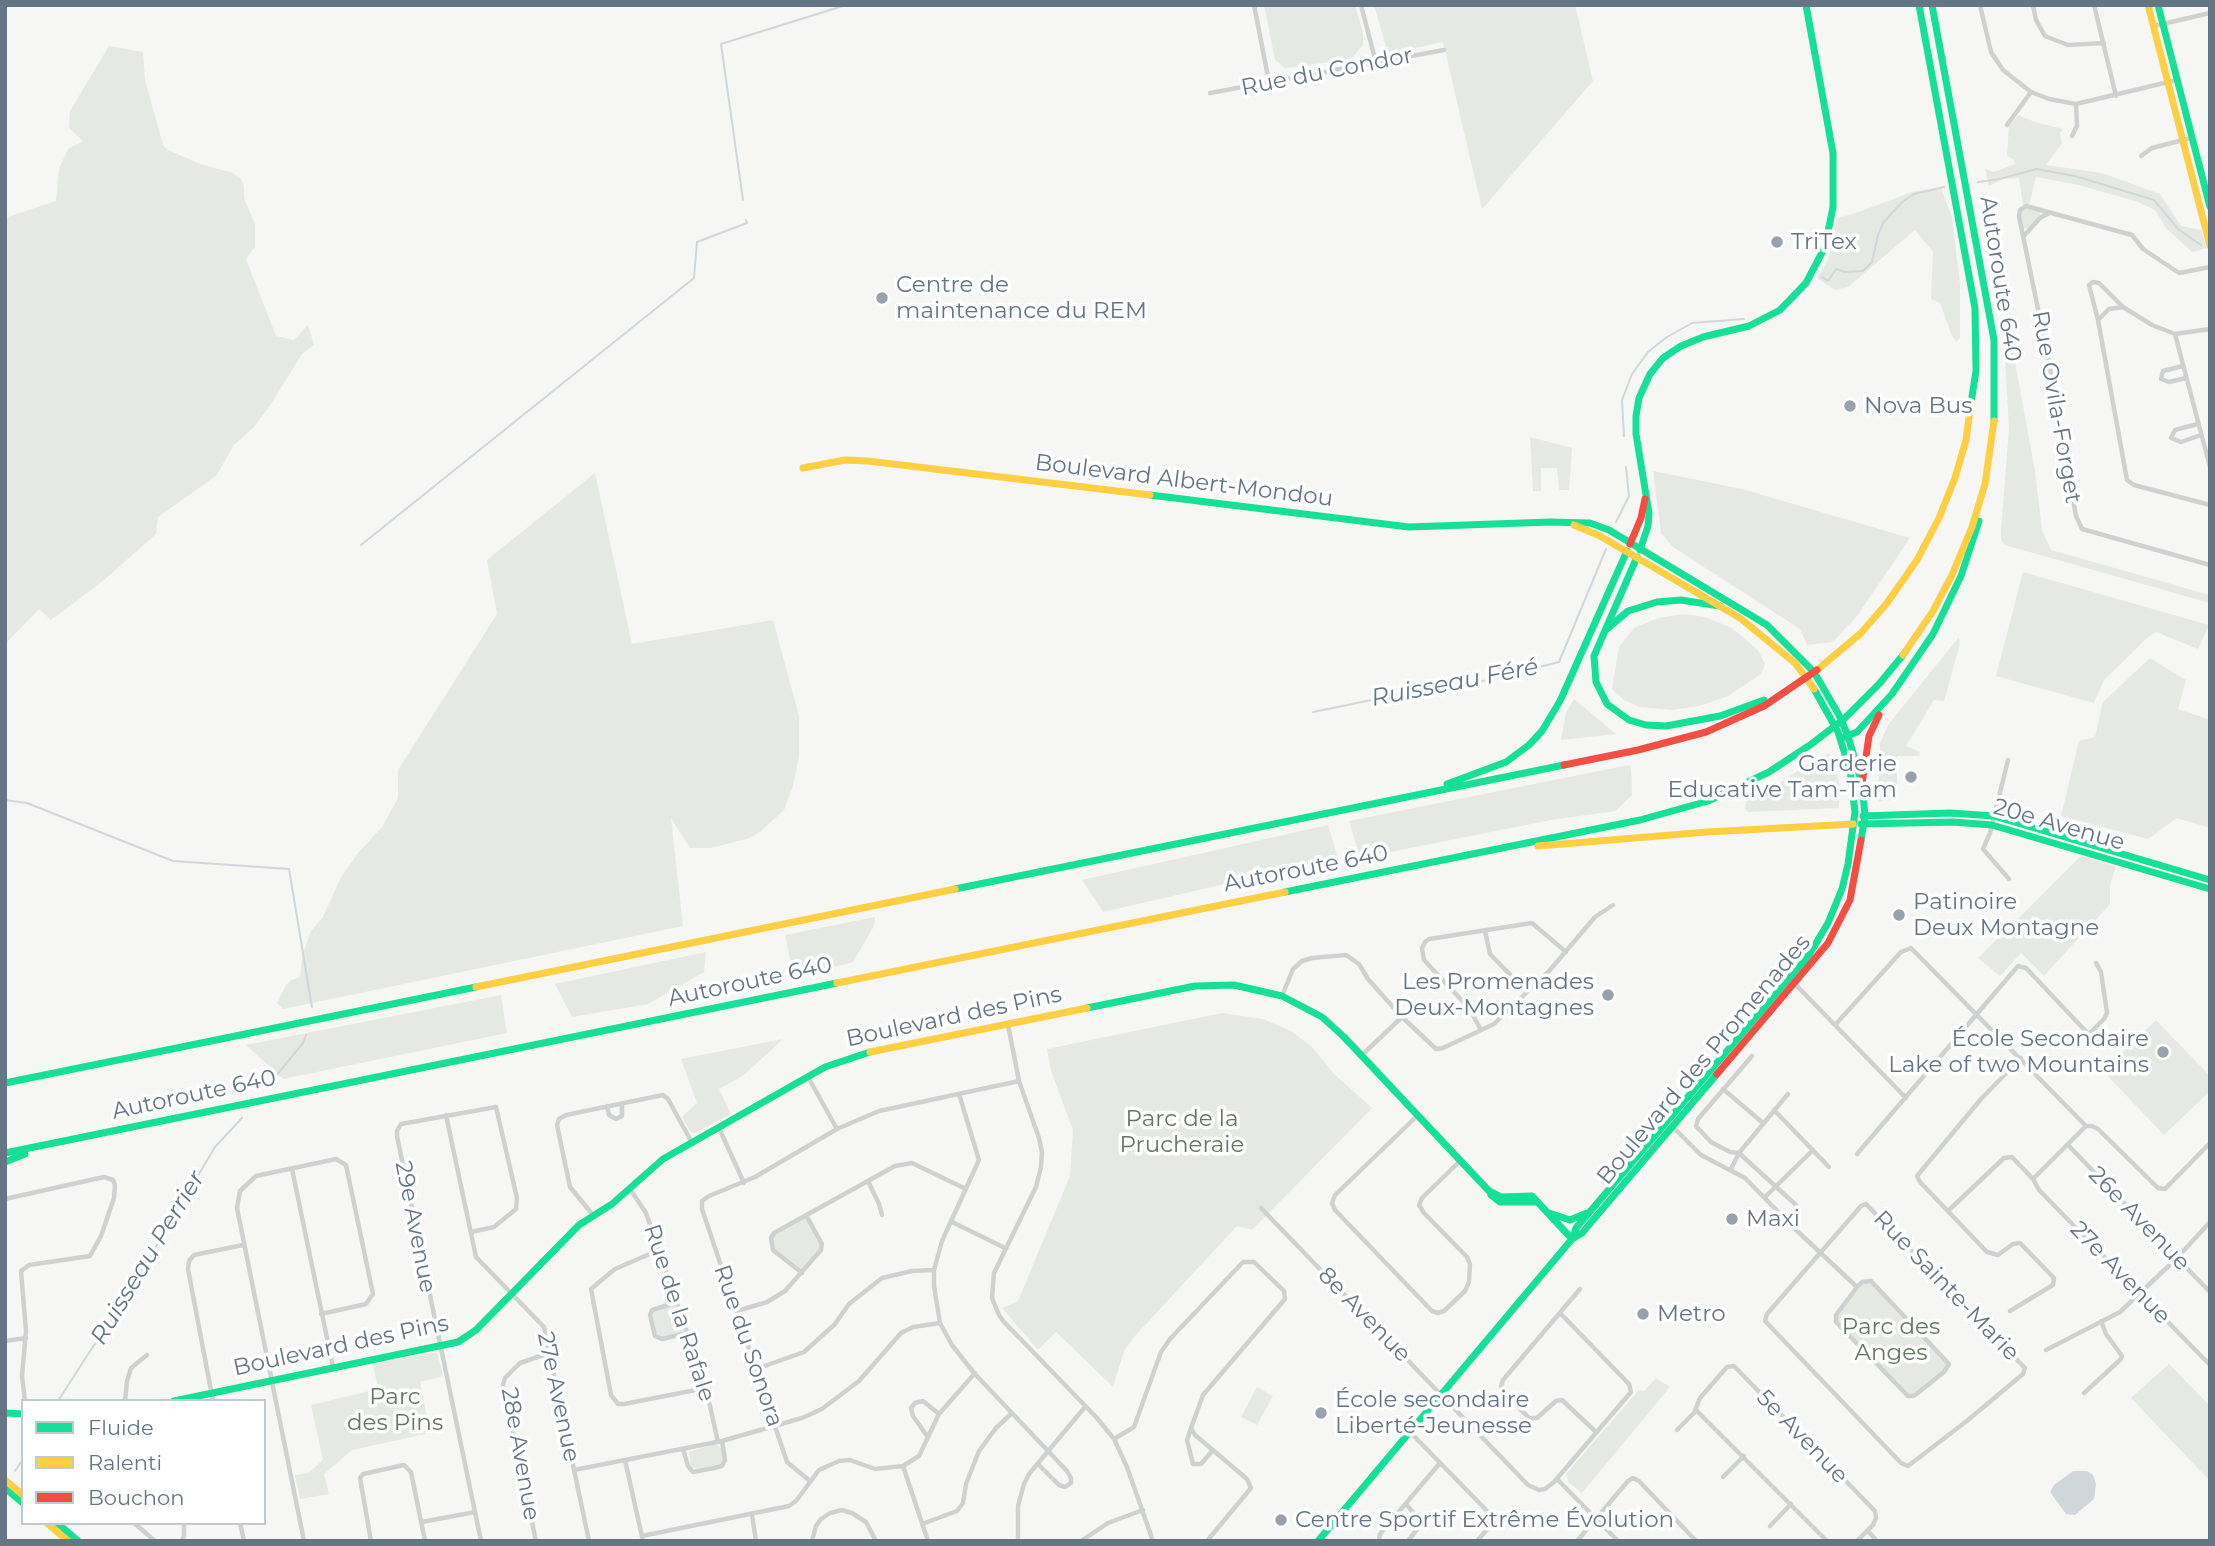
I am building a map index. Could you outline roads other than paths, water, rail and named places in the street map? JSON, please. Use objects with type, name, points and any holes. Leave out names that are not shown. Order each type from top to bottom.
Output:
[{"type":"main road","points":[[1794,687],[1737,710],[1703,720],[1666,726],[1634,722],[1611,708],[1602,697],[1596,682],[1594,656],[1637,557],[1649,520],[1636,416],[1641,392],[1652,371],[1666,355],[1681,346],[1703,337],[1749,326],[1774,314],[1803,288],[1825,247],[1833,199],[1833,153],[1807,5]]},
{"type":"main road","name":"Autoroute 640","points":[[5,1083],[1686,738],[1745,715],[1794,687],[1825,664],[1861,632],[1887,603],[1936,525],[1952,486],[1966,440],[1975,390],[1976,334],[1969,265],[1919,5]]},
{"type":"main road","name":"Autoroute 640","points":[[5,1153],[1640,820],[1700,804],[1769,772],[1822,736],[1853,710],[1886,676],[1924,627],[1965,556],[1973,535],[1987,474],[1995,416],[1994,340],[1932,5]]},
{"type":"main road","points":[[2148,5],[2158,25],[2187,139],[2210,246]]},
{"type":"main road","points":[[2158,5],[2158,25]]},
{"type":"main road","points":[[2187,139],[2209,204]]},
{"type":"main road","name":"Boulevard Albert-Mondou","points":[[803,468],[845,460],[868,461],[1409,527],[1561,522],[1595,524],[1631,542]]},
{"type":"main road","points":[[1416,795],[1501,764],[1518,754],[1539,735],[1560,701],[1631,542],[1642,516],[1646,492]]},
{"type":"main road","name":"Boulevard Albert-Mondou","points":[[1561,522],[1585,529],[1627,551]]},
{"type":"main road","name":"Boulevard des Promenades","points":[[1318,1541],[1572,1239],[1582,1233],[1670,1124],[1792,981],[1825,948],[1850,900],[1858,872],[1864,820],[1862,784],[1822,684],[1789,645],[1755,617],[1631,542]]},
{"type":"main road","name":"Boulevard des Promenades","points":[[1627,551],[1763,634],[1799,667],[1844,737],[1854,820],[1847,870],[1837,903],[1820,938],[1792,981]]},
{"type":"main road","points":[[1862,784],[1871,731],[1892,694],[1933,634],[1965,556]]},
{"type":"main road","points":[[1603,632],[1622,615],[1651,603],[1675,600],[1720,606]]},
{"type":"main road","points":[[1844,737],[1864,725],[1892,694]]},
{"type":"main road","name":"20e Avenue","points":[[1515,846],[1563,845],[1854,820],[1993,820],[2210,880]]},
{"type":"main road","name":"20e Avenue","points":[[1993,820],[2210,889]]},
{"type":"main road","name":"Boulevard des Pins","points":[[193,1399],[458,1342],[467,1337],[579,1226],[629,1189],[663,1159],[825,1067],[871,1052],[1211,985],[1259,989],[1282,996],[1322,1017],[1489,1191],[1493,1199],[1500,1202],[1536,1202],[1545,1212]]},
{"type":"main road","name":"Boulevard des Promenades","points":[[1572,1239],[1576,1228],[1670,1124]]},
{"type":"main road","points":[[5,1161],[46,1145]]},
{"type":"main road","points":[[1545,1212],[1570,1220],[1590,1212]]},
{"type":"main road","points":[[1545,1212],[1572,1239]]},
{"type":"main road","points":[[5,1480],[21,1493]]},
{"type":"main road","points":[[5,1488],[21,1501]]},
{"type":"main road","points":[[49,1525],[68,1541]]},
{"type":"main road","points":[[59,1525],[78,1541]]},
{"type":"street","points":[[1254,5],[1269,82]]},
{"type":"street","points":[[1361,5],[1376,63]]},
{"type":"street","points":[[1980,5],[1992,52],[2003,70],[2031,92],[2049,99],[2076,104],[2172,81]]},
{"type":"street","points":[[2034,5],[2036,20],[2045,36],[2068,45],[2104,43]]},
{"type":"street","points":[[2094,5],[2116,96]]},
{"type":"street","points":[[2158,25],[2210,13]]},
{"type":"street","name":"Rue du Condor","points":[[1210,93],[1444,50]]},
{"type":"street","points":[[2007,125],[2031,92]]},
{"type":"street","points":[[2072,136],[2077,126],[2076,104]]},
{"type":"street","points":[[2141,156],[2152,148],[2187,139]]},
{"type":"street","points":[[2200,205],[2209,204]]},
{"type":"street","name":"Rue Ovila-Forget","points":[[2210,267],[2179,273],[2143,249],[2132,235],[2026,206],[2020,210],[2076,516],[2082,529],[2210,565]]},
{"type":"street","points":[[2023,237],[2040,218],[2049,213]]},
{"type":"street","points":[[2210,329],[2175,334],[2152,325],[2123,307],[2099,283],[2093,282],[2089,285],[2098,320],[2127,480],[2134,485],[2210,505]]},
{"type":"street","points":[[2098,320],[2109,309],[2123,307]]},
{"type":"street","points":[[2175,334],[2210,467]]},
{"type":"street","points":[[2183,366],[2163,371],[2161,379],[2169,382],[2186,378]]},
{"type":"street","points":[[2198,424],[2175,430],[2171,438],[2181,442],[2201,435]]},
{"type":"street","points":[[2008,760],[1983,849],[2009,879]]},
{"type":"street","points":[[1282,996],[1293,969],[1302,961],[1346,956],[1359,964],[1368,979],[1402,1017],[1437,1049],[1456,1043],[1494,1024],[1566,952],[1595,916],[1613,905]]},
{"type":"street","points":[[1481,1030],[1469,1008],[1424,960],[1422,948],[1429,939],[1532,923],[1566,952]]},
{"type":"street","points":[[1485,930],[1490,954],[1526,992]]},
{"type":"street","points":[[1835,1025],[1908,947],[1914,950],[2086,1126],[2095,1127],[2158,1188],[2165,1189],[2210,1143]]},
{"type":"street","points":[[2089,1034],[2108,1013],[2101,972],[2096,963]]},
{"type":"street","points":[[1857,1154],[2020,965],[2096,1042]]},
{"type":"street","points":[[1792,981],[1906,1098]]},
{"type":"street","points":[[1360,1056],[1402,1017]]},
{"type":"street","points":[[1008,1025],[1019,1081],[1042,1152],[1036,1187],[1005,1248],[992,1281],[994,1306],[1004,1322],[1114,1440],[1122,1454],[1153,1541]]},
{"type":"street","points":[[1752,1056],[1698,1119],[1696,1126],[1714,1144],[1730,1152],[1739,1153],[1796,1205]]},
{"type":"street","points":[[2010,1311],[2053,1285],[2054,1278],[2020,1243],[2013,1244],[1998,1255],[1986,1252],[1919,1180],[1918,1174],[1991,1087],[2021,1058]]},
{"type":"street","points":[[808,1076],[837,1129]]},
{"type":"street","points":[[719,1128],[744,1183],[837,1129],[878,1111],[1019,1081]]},
{"type":"street","points":[[1723,1089],[1763,1124]]},
{"type":"street","points":[[958,1094],[979,1160],[942,1241],[934,1270],[940,1323],[952,1345],[975,1373],[1067,1471],[1071,1478],[1070,1483],[1065,1487],[1059,1485],[1038,1464]]},
{"type":"street","points":[[1731,1169],[1739,1153],[1788,1094]]},
{"type":"street","points":[[593,1215],[570,1187],[558,1121],[566,1115],[663,1095],[668,1099],[691,1142]]},
{"type":"street","points":[[607,1106],[609,1115],[615,1119],[622,1116],[622,1103]]},
{"type":"street","points":[[446,1115],[496,1107],[517,1198],[516,1209],[504,1221],[494,1227],[471,1232]]},
{"type":"street","points":[[1774,1110],[1829,1167]]},
{"type":"street","name":"27e Avenue","points":[[446,1115],[478,1260],[542,1322],[589,1541]]},
{"type":"street","name":"29e Avenue","points":[[446,1115],[401,1124],[397,1130],[439,1346],[481,1541]]},
{"type":"street","points":[[1417,1116],[1335,1195],[1332,1203],[1335,1210],[1432,1311],[1438,1313],[1444,1311],[1465,1291],[1469,1282],[1470,1264],[1467,1257],[1419,1205],[1422,1198],[1460,1161]]},
{"type":"street","points":[[1670,1124],[1701,1155],[1745,1178],[1857,1287]]},
{"type":"street","points":[[2033,1180],[2086,1126]]},
{"type":"street","name":"26e Avenue","points":[[2068,1145],[2210,1292]]},
{"type":"street","points":[[1765,1197],[1813,1150]]},
{"type":"street","name":"27e Avenue","points":[[1948,1211],[2006,1157],[2012,1157],[2039,1190],[2210,1365]]},
{"type":"street","points":[[304,1541],[237,1208],[240,1191],[256,1176],[336,1159],[346,1165],[373,1294],[366,1304],[321,1314]]},
{"type":"street","points":[[802,1273],[776,1254],[771,1238],[774,1233],[895,1166],[907,1162],[966,1189]]},
{"type":"street","points":[[292,1169],[333,1368]]},
{"type":"street","points":[[5,1199],[104,1177],[113,1180],[115,1185],[114,1198],[101,1236],[90,1256],[29,1265],[21,1271],[26,1338],[22,1376],[25,1399]]},
{"type":"street","points":[[867,1181],[882,1215]]},
{"type":"street","name":"Rue du Sonora","points":[[744,1183],[709,1196],[702,1201],[702,1209],[788,1462],[810,1481]]},
{"type":"street","name":"Rue de la Rafale","points":[[629,1189],[646,1213],[706,1388],[720,1441]]},
{"type":"street","name":"Rue Sainte-Marie","points":[[1866,1204],[2023,1364],[2023,1374],[1918,1460],[1908,1466],[1901,1463],[1765,1321],[1767,1314],[1820,1253],[1861,1206],[1866,1204]]},
{"type":"street","name":"8e Avenue","points":[[1261,1208],[1528,1485],[1539,1490],[1545,1489],[1557,1479]]},
{"type":"street","points":[[737,1311],[777,1297],[802,1273],[822,1248],[806,1215]]},
{"type":"street","points":[[951,1222],[1005,1248]]},
{"type":"street","points":[[2046,1350],[2120,1312],[2177,1258],[2210,1222]]},
{"type":"street","points":[[212,1397],[188,1269],[189,1261],[194,1255],[243,1245]]},
{"type":"street","points":[[659,1250],[615,1269],[592,1289],[611,1395],[618,1404],[625,1404],[706,1388]]},
{"type":"street","points":[[1114,1440],[1134,1427],[1161,1352],[1170,1339],[1243,1262],[1254,1262],[1284,1291],[1285,1299],[1203,1395],[1186,1440],[1193,1464],[1200,1464],[1213,1450]]},
{"type":"street","points":[[756,1369],[804,1352],[835,1324],[849,1304],[882,1278],[905,1272],[934,1270]]},
{"type":"street","points":[[1871,1281],[1949,1364],[1944,1372],[1914,1396],[1908,1396],[1836,1322],[1836,1315],[1857,1287],[1862,1282],[1871,1281]]},
{"type":"street","points":[[1580,1289],[1503,1380],[1501,1386],[1503,1392],[1529,1418],[1537,1418],[1556,1401],[1562,1400],[1596,1432]]},
{"type":"street","points":[[677,1302],[652,1310],[650,1315],[653,1331],[655,1336],[662,1339],[687,1333]]},
{"type":"street","points":[[1561,1314],[1629,1384],[1631,1392],[1557,1479],[1618,1541]]},
{"type":"street","points":[[2084,1394],[2122,1356],[2106,1334],[2101,1321]]},
{"type":"street","points":[[574,1470],[720,1441],[775,1427],[822,1409],[841,1397],[868,1373],[901,1333],[913,1327],[940,1323]]},
{"type":"street","points":[[5,1340],[26,1338]]},
{"type":"street","name":"28e Avenue","points":[[536,1541],[503,1385],[505,1378],[520,1363],[549,1353]]},
{"type":"street","points":[[125,1399],[131,1368],[147,1355]]},
{"type":"street","name":"5e Avenue","points":[[1696,1409],[1700,1398],[1709,1387],[1727,1367],[1734,1366],[1875,1511],[1875,1518],[1868,1531]]},
{"type":"street","points":[[625,1460],[643,1538],[751,1516],[789,1506],[825,1465],[850,1460],[875,1468],[903,1466],[919,1456],[939,1414],[975,1373]]},
{"type":"street","points":[[927,1436],[913,1416],[911,1408],[915,1403],[923,1401],[939,1414]]},
{"type":"street","points":[[1018,1541],[1020,1495],[1029,1474],[1085,1407]]},
{"type":"street","points":[[1677,1430],[1696,1409],[1827,1541]]},
{"type":"street","points":[[922,1524],[957,1511],[979,1451],[1012,1413]]},
{"type":"street","points":[[1191,1428],[1247,1479],[1251,1488],[1207,1541]]},
{"type":"street","points":[[1410,1432],[1492,1516],[1491,1525],[1478,1541]]},
{"type":"street","points":[[683,1449],[693,1472],[714,1468],[722,1466],[725,1460],[720,1441]]},
{"type":"street","points":[[1723,1477],[1744,1456]]},
{"type":"street","points":[[1379,1541],[1380,1534],[1440,1463]]},
{"type":"street","points":[[371,1541],[359,1483],[363,1474],[404,1465],[409,1468],[425,1541]]},
{"type":"street","points":[[903,1466],[928,1541]]},
{"type":"street","points":[[1577,1541],[1633,1478],[1639,1481],[1696,1541]]},
{"type":"street","points":[[1406,1504],[1422,1524],[1408,1541]]},
{"type":"street","points":[[1770,1526],[1791,1504]]},
{"type":"street","points":[[812,1541],[821,1519],[842,1510],[866,1522],[876,1541]]},
{"type":"street","points":[[1081,1541],[1108,1523],[1143,1510]]},
{"type":"street","points":[[422,1522],[475,1512]]},
{"type":"street","points":[[751,1516],[756,1541]]},
{"type":"street","points":[[136,1525],[155,1541]]},
{"type":"street","points":[[1857,1541],[1868,1531],[1877,1541]]},
{"type":"waterway","points":[[743,200],[721,44],[846,5]]},
{"type":"waterway","name":"Ruisseau Féré","points":[[1978,182],[2036,169],[2075,176],[2154,200],[2178,229],[2201,245]]},
{"type":"waterway","name":"Ruisseau Féré","points":[[1822,277],[1828,281],[1836,269],[1845,272],[1863,271],[1872,262],[1883,223],[1902,202],[1914,194],[1944,187]]},
{"type":"waterway","points":[[361,545],[694,278],[697,242],[747,223],[746,220]]},
{"type":"waterway","name":"Ruisseau Féré","points":[[1624,436],[1622,400],[1632,374],[1648,352],[1692,323],[1744,319]]},
{"type":"waterway","name":"Ruisseau Féré","points":[[1616,522],[1629,496],[1626,467]]},
{"type":"waterway","name":"Ruisseau Féré","points":[[1313,712],[1435,687],[1443,691],[1559,662],[1606,549]]},
{"type":"waterway","name":"Ruisseau Perrier","points":[[5,800],[27,803],[173,861],[289,869],[312,1007]]},
{"type":"waterway","name":"Ruisseau Perrier","points":[[266,1088],[303,1043],[306,1035]]},
{"type":"waterway","name":"Ruisseau Perrier","points":[[59,1399],[94,1345],[101,1339],[215,1147],[242,1118]]},
{"type":"waterway","name":"Ruisseau Perrier","points":[[15,1471],[21,1462]]},
{"type":"place","name":"TriTex","points":[[1777,242]]},
{"type":"place","name":"Centre de maintenance du REM","points":[[882,298]]},
{"type":"place","name":"Nova Bus","points":[[1850,406]]},
{"type":"place","name":"Garderie Educative Tam-Tam","points":[[1911,777]]},
{"type":"place","name":"Patinoire Deux Montagne","points":[[1899,915]]},
{"type":"place","name":"Les Promenades Deux-Montagnes","points":[[1608,995]]},
{"type":"place","name":"École Secondaire Lake of two Mountains","points":[[2163,1052]]},
{"type":"place","name":"Maxi","points":[[1732,1219]]},
{"type":"place","name":"Metro","points":[[1643,1314]]},
{"type":"place","name":"École secondaire Liberté-Jeunesse","points":[[1321,1413]]},
{"type":"place","name":"Centre Sportif Extrême Évolution","points":[[1281,1520]]},
{"type":"park label","name":"Parc de la Prucheraie","points":[[1182,1132]]},
{"type":"park label","name":"Parc des Anges","points":[[1891,1340]]},
{"type":"park label","name":"Parc des Pins","points":[[395,1410]]}]
